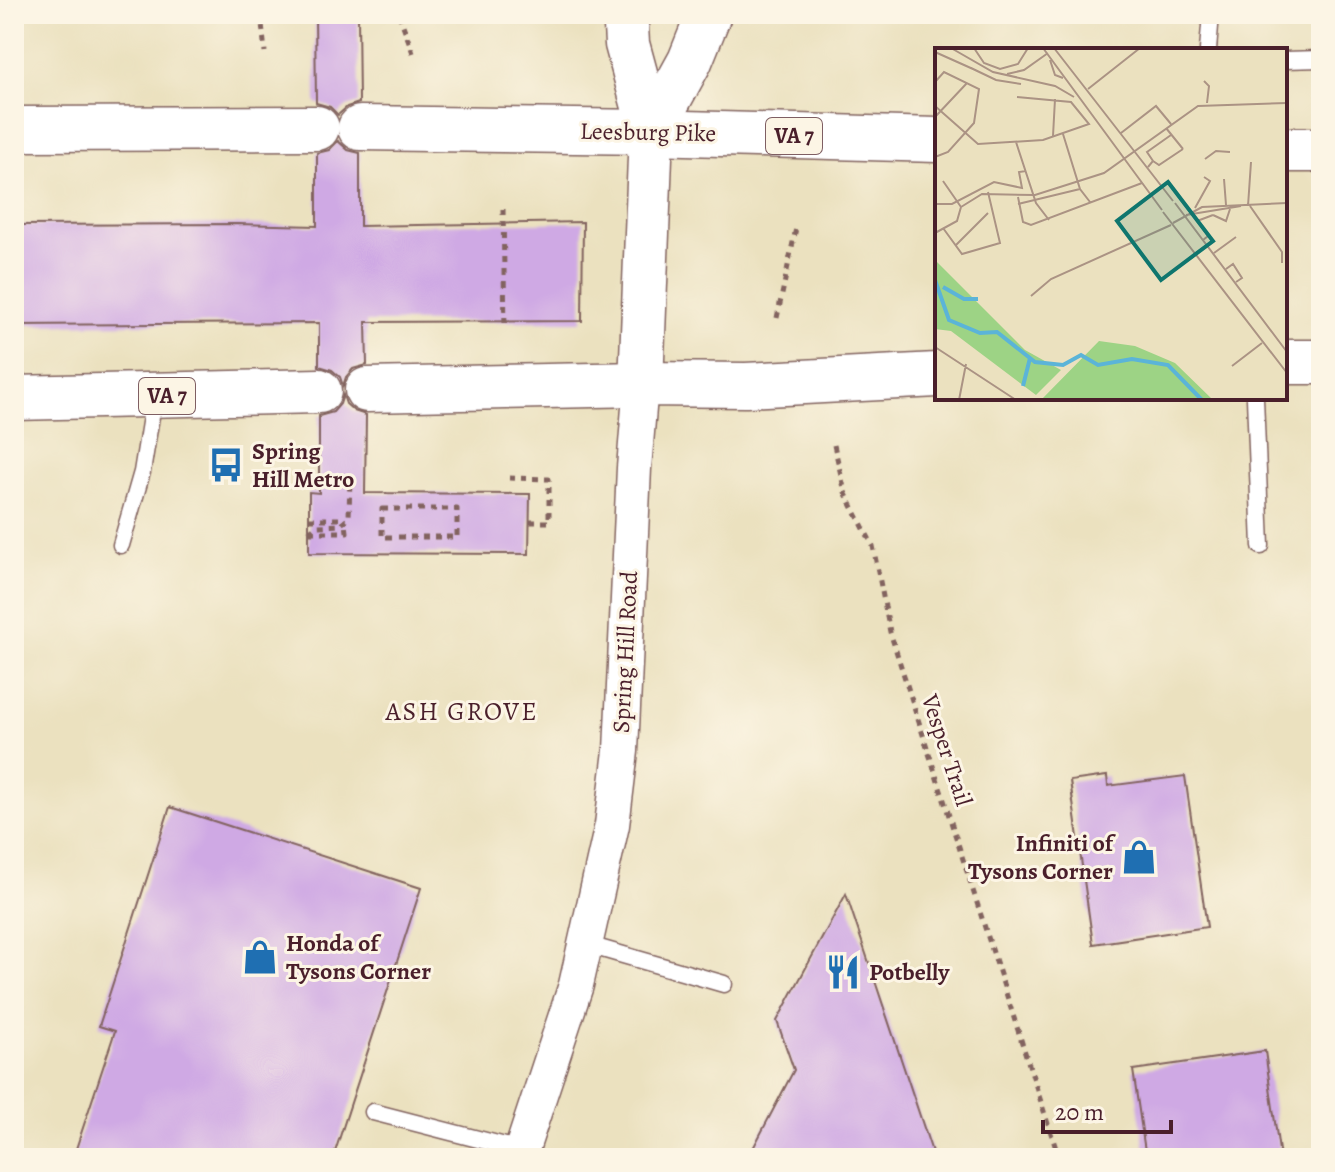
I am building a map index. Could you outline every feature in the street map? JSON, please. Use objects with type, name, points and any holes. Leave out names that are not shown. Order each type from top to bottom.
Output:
[{"type":"main road","name":"Spring Hill Road","points":[[629,14],[627,44],[651,132],[641,384]]},
{"type":"main road","name":"Spring Hill Road","points":[[651,132],[690,61],[709,14]]},
{"type":"main road","points":[[14,129],[317,128]]},
{"type":"main road","name":"Leesburg Pike","points":[[360,128],[935,140]]},
{"type":"main road","points":[[1287,150],[1321,150]]},
{"type":"main road","points":[[1287,362],[1321,362]]},
{"type":"main road","points":[[367,390],[746,385],[935,375]]},
{"type":"main road","name":"VA 7","points":[[14,398],[319,391]]},
{"type":"street","name":"Spring Hill Road","points":[[520,1154],[576,985],[612,825],[621,751],[634,468],[641,384]]},
{"type":"lane","points":[[1208,48],[1211,14]]},
{"type":"lane","points":[[1287,60],[1321,59]]},
{"type":"lane","points":[[121,545],[142,472],[154,396]]},
{"type":"lane","points":[[1255,400],[1261,546]]},
{"type":"lane","points":[[585,944],[724,984]]},
{"type":"lane","points":[[373,1112],[520,1154]]},
{"type":"path","points":[[261,14],[265,52]]},
{"type":"path","points":[[399,14],[413,53]]},
{"type":"path","points":[[503,209],[505,329]]},
{"type":"path","points":[[777,318],[796,228]]},
{"type":"path","name":"Vesper Trail","points":[[834,445],[845,492],[873,546],[890,632],[1059,1158]]},
{"type":"path","points":[[316,526],[309,519],[344,521],[347,532],[309,532],[316,526],[340,525],[349,518],[350,475]]},
{"type":"path","points":[[509,478],[549,479],[549,522],[529,522]]},
{"type":"path","points":[[382,509],[457,509],[457,537],[382,537],[382,509]]},
{"type":"building","points":[[315,14],[358,14],[359,103],[347,107],[338,115],[330,107],[316,103]]},
{"type":"building","points":[[338,141],[348,150],[360,153],[360,226],[583,222],[582,321],[366,322],[367,365],[353,369],[343,386],[340,377],[332,370],[319,366],[319,323],[14,325],[14,225],[317,226],[317,153],[329,150]]},
{"type":"building","points":[[343,395],[346,404],[354,411],[366,415],[365,493],[530,494],[529,554],[309,553],[309,492],[319,493],[319,416],[333,412]]},
{"type":"building","name":"Infiniti of Tysons Corner","points":[[1107,776],[1108,786],[1185,776],[1207,927],[1093,944],[1070,781]]},
{"type":"building","name":"Honda of Tysons Corner","points":[[170,807],[421,888],[333,1158],[73,1158],[115,1031],[99,1026]]},
{"type":"building","points":[[846,894],[934,1158],[748,1158],[794,1070],[777,1021]]},
{"type":"building","points":[[1265,1051],[1280,1158],[1146,1158],[1133,1070]]},
{"type":"place","name":"Spring Hill Metro","points":[[226,465]]},
{"type":"place","name":"Infiniti of Tysons Corner","points":[[1139,857]]},
{"type":"place","name":"Honda of Tysons Corner","points":[[260,957]]},
{"type":"place","name":"Potbelly","points":[[843,972]]},
{"type":"district","name":"ASH GROVE","points":[[462,711]]}]
